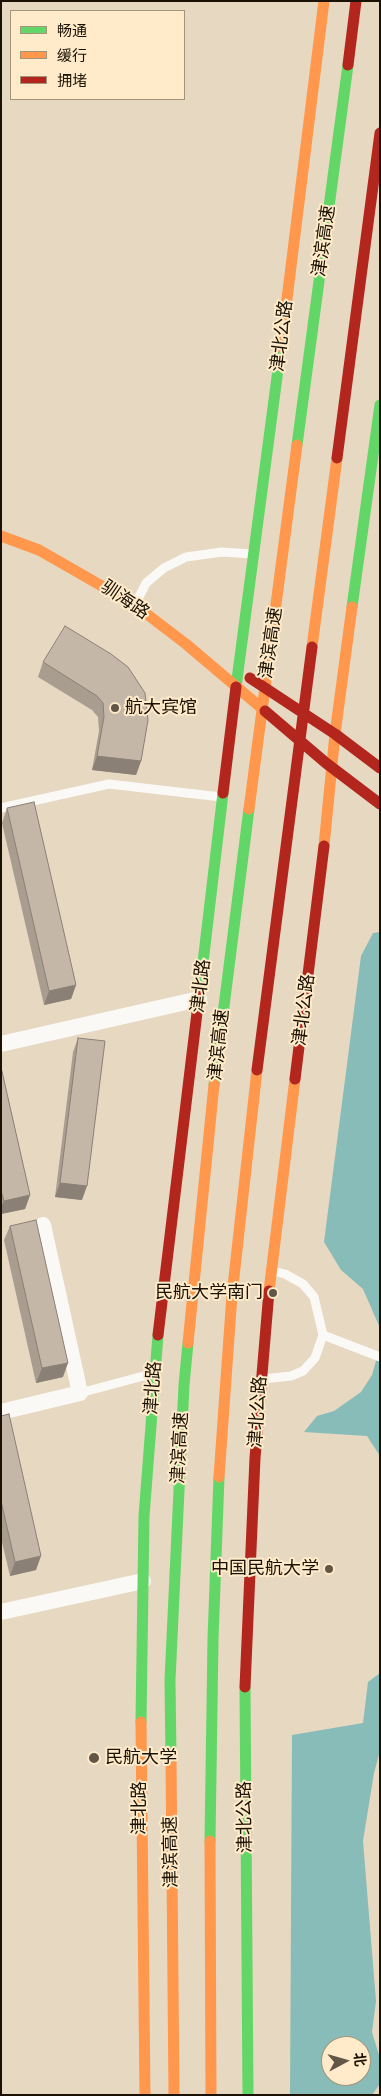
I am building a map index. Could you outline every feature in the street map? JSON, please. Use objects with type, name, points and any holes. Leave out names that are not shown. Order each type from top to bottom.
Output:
[{"type":"main road","name":"津北公路","points":[[236,687],[255,554],[324,1]]},
{"type":"main road","name":"津滨高速","points":[[174,2095],[170,1680],[184,1385],[220,1032],[356,1]]},
{"type":"main road","points":[[211,2095],[210,1821],[218,1493],[232,1295],[261,1037],[380,133]]},
{"type":"main road","name":"津北公路","points":[[240,2095],[234,1745],[245,1488],[260,1298],[380,405]]},
{"type":"main road","name":"驯海路","points":[[1,529],[62,554],[208,648]]},
{"type":"main road","name":"驯海路","points":[[1,536],[39,550],[136,602],[236,687]]},
{"type":"main road","points":[[224,659],[238,671],[335,734],[380,768]]},
{"type":"main road","points":[[236,687],[330,766],[380,804]]},
{"type":"main road","name":"津北路","points":[[145,2095],[140,1771],[143,1581],[153,1373],[236,687]]},
{"type":"main road","name":"津北公路","points":[[248,2095],[244,1744],[255,1458],[271,1271],[330,766]]},
{"type":"street","points":[[1,1044],[199,999]]},
{"type":"street","points":[[1,1412],[80,1393],[43,1224]]},
{"type":"street","points":[[1,1612],[143,1581]]},
{"type":"lane","points":[[136,602],[146,583],[164,568],[186,557],[222,552],[255,554]]},
{"type":"lane","points":[[1,808],[109,784],[224,797]]},
{"type":"lane","points":[[261,1379],[291,1376],[303,1371],[315,1358],[323,1335],[314,1297],[303,1284],[285,1274],[271,1271]]},
{"type":"lane","points":[[323,1335],[378,1357]]},
{"type":"lane","points":[[80,1393],[153,1373]]},
{"type":"water","points":[[380,932],[380,1328],[363,1289],[341,1270],[324,1242],[361,956],[373,933]]},
{"type":"water","points":[[380,1347],[380,1456],[367,1436],[304,1432],[317,1416],[334,1411],[361,1392],[372,1375]]},
{"type":"water","points":[[380,1673],[380,1751],[374,1773],[363,1841],[376,2001],[372,2032],[379,2055],[380,2084],[372,2095],[290,2095],[292,1735],[363,1723],[368,1682]]},
{"type":"building","name":"航大宾馆","points":[[65,626],[111,654],[128,667],[145,693],[148,720],[141,761],[97,756],[104,717],[103,703],[97,696],[43,662]]},
{"type":"building","points":[[34,802],[76,985],[49,991],[7,808]]},
{"type":"building","points":[[78,1038],[105,1041],[87,1186],[60,1183]]},
{"type":"building","points":[[1,1067],[30,1195],[4,1201],[1,1191]]},
{"type":"building","points":[[36,1220],[68,1363],[42,1368],[10,1226]]},
{"type":"building","points":[[9,1414],[41,1556],[15,1562],[1,1501],[1,1416]]},
{"type":"traffic: fast","points":[[297,445],[348,65]]},
{"type":"traffic: fast","points":[[236,687],[281,347]]},
{"type":"traffic: fast","points":[[352,607],[380,405]]},
{"type":"traffic: fast","points":[[200,988],[223,793]]},
{"type":"traffic: fast","points":[[214,1085],[249,809]]},
{"type":"traffic: fast","points":[[141,1722],[144,1516],[158,1335]]},
{"type":"traffic: fast","points":[[171,1758],[170,1680],[184,1385],[188,1343]]},
{"type":"traffic: fast","points":[[210,1841],[213,1639],[219,1477]]},
{"type":"traffic: fast","points":[[245,1687],[248,2095]]},
{"type":"traffic: slow","points":[[281,347],[324,1]]},
{"type":"traffic: slow","points":[[249,809],[297,445]]},
{"type":"traffic: slow","points":[[312,647],[337,458]]},
{"type":"traffic: slow","points":[[1,536],[39,550],[135,605],[186,644],[265,711]]},
{"type":"traffic: slow","points":[[324,846],[335,734],[352,607]]},
{"type":"traffic: slow","points":[[219,1477],[232,1295],[257,1070]]},
{"type":"traffic: slow","points":[[269,1291],[295,1079]]},
{"type":"traffic: slow","points":[[188,1343],[214,1085]]},
{"type":"traffic: slow","points":[[141,1722],[145,2095]]},
{"type":"traffic: slow","points":[[171,1758],[174,2095]]},
{"type":"traffic: slow","points":[[210,1841],[211,2095]]},
{"type":"traffic: jam","points":[[348,65],[356,1]]},
{"type":"traffic: jam","points":[[337,458],[380,133]]},
{"type":"traffic: jam","points":[[257,1070],[312,647]]},
{"type":"traffic: jam","points":[[250,678],[335,734],[380,768]]},
{"type":"traffic: jam","points":[[223,793],[236,687]]},
{"type":"traffic: jam","points":[[265,711],[326,763],[380,804]]},
{"type":"traffic: jam","points":[[295,1079],[324,846]]},
{"type":"traffic: jam","points":[[158,1335],[200,988]]},
{"type":"traffic: jam","points":[[245,1687],[255,1458],[269,1291]]},
{"type":"place","name":"航大宾馆","points":[[115,708]]},
{"type":"place","name":"民航大学南门","points":[[273,1293]]},
{"type":"place","name":"中国民航大学","points":[[329,1569]]},
{"type":"place","name":"民航大学","points":[[94,1758]]}]
